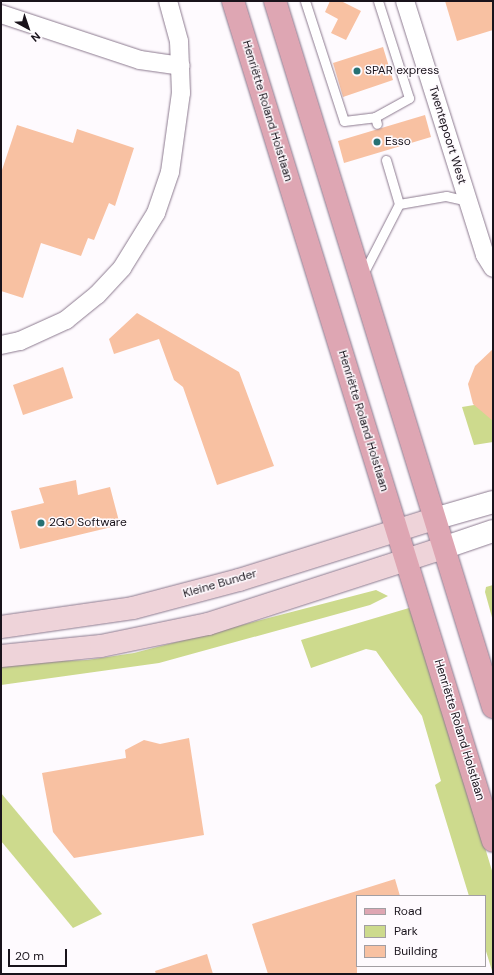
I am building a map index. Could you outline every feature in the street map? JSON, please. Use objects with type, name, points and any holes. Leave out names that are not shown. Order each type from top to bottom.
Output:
[{"type":"main road","name":"Henriëtte Roland Holstlaan","points":[[233,1],[493,841]]},
{"type":"main road","points":[[275,1],[493,707]]},
{"type":"main road","name":"Kleine Bunder","points":[[1,627],[133,608],[239,580],[434,519]]},
{"type":"main road","points":[[1,656],[101,646],[208,624],[443,548]]},
{"type":"street","points":[[1,345],[20,341],[66,320],[97,295],[143,238],[156,213],[170,172],[179,121],[181,66],[179,41],[168,1]]},
{"type":"street","name":"Twentepoort West","points":[[405,1],[485,255],[493,268]]},
{"type":"street","points":[[1,14],[140,60],[181,66]]},
{"type":"street","points":[[434,519],[493,502]]},
{"type":"street","points":[[443,548],[493,531]]},
{"type":"lane","points":[[305,1],[344,121],[376,120],[409,98],[378,1]]},
{"type":"lane","points":[[360,279],[399,204],[386,160]]},
{"type":"lane","points":[[399,204],[446,196],[468,201]]},
{"type":"green space","points":[[480,404],[493,414],[493,442],[474,445],[462,407]]},
{"type":"green space","points":[[493,585],[493,621],[485,592],[486,587]]},
{"type":"green space","points":[[376,590],[388,596],[370,605],[159,663],[1,685],[1,663],[87,660],[134,653]]},
{"type":"green space","points":[[409,608],[427,656],[493,874],[493,974],[486,951],[486,895],[469,895],[435,785],[441,781],[422,716],[376,651],[366,649],[311,668],[301,640]]},
{"type":"green space","points":[[1,793],[102,914],[73,928],[1,841]]},
{"type":"building","points":[[330,1],[341,1],[361,11],[346,40],[331,33],[338,19],[325,12]]},
{"type":"building","points":[[445,1],[493,1],[493,30],[457,41]]},
{"type":"building","points":[[383,47],[393,80],[343,97],[333,63]]},
{"type":"building","points":[[425,115],[431,137],[344,163],[338,141]]},
{"type":"building","points":[[17,125],[73,143],[77,129],[134,148],[115,206],[109,203],[94,240],[88,238],[81,256],[41,243],[23,298],[1,291],[1,173]]},
{"type":"building","points":[[137,313],[239,372],[274,466],[217,485],[183,387],[174,380],[159,339],[114,354],[109,339]]},
{"type":"building","points":[[493,349],[493,421],[473,404],[468,384],[475,366]]},
{"type":"building","points":[[63,367],[73,398],[23,415],[13,385]]},
{"type":"building","points":[[76,480],[78,495],[110,487],[120,525],[20,549],[11,511],[44,503],[39,488]]},
{"type":"building","points":[[189,738],[204,835],[74,858],[53,832],[42,773],[126,758],[125,750],[144,740],[160,744]]},
{"type":"building","points":[[395,879],[400,895],[356,895],[357,974],[268,974],[252,924]]},
{"type":"building","points":[[207,954],[213,974],[156,974],[155,971]]},
{"type":"place","name":"SPAR express","points":[[357,71]]},
{"type":"place","name":"Esso","points":[[377,142]]},
{"type":"place","name":"2GO Software","points":[[41,523]]}]
